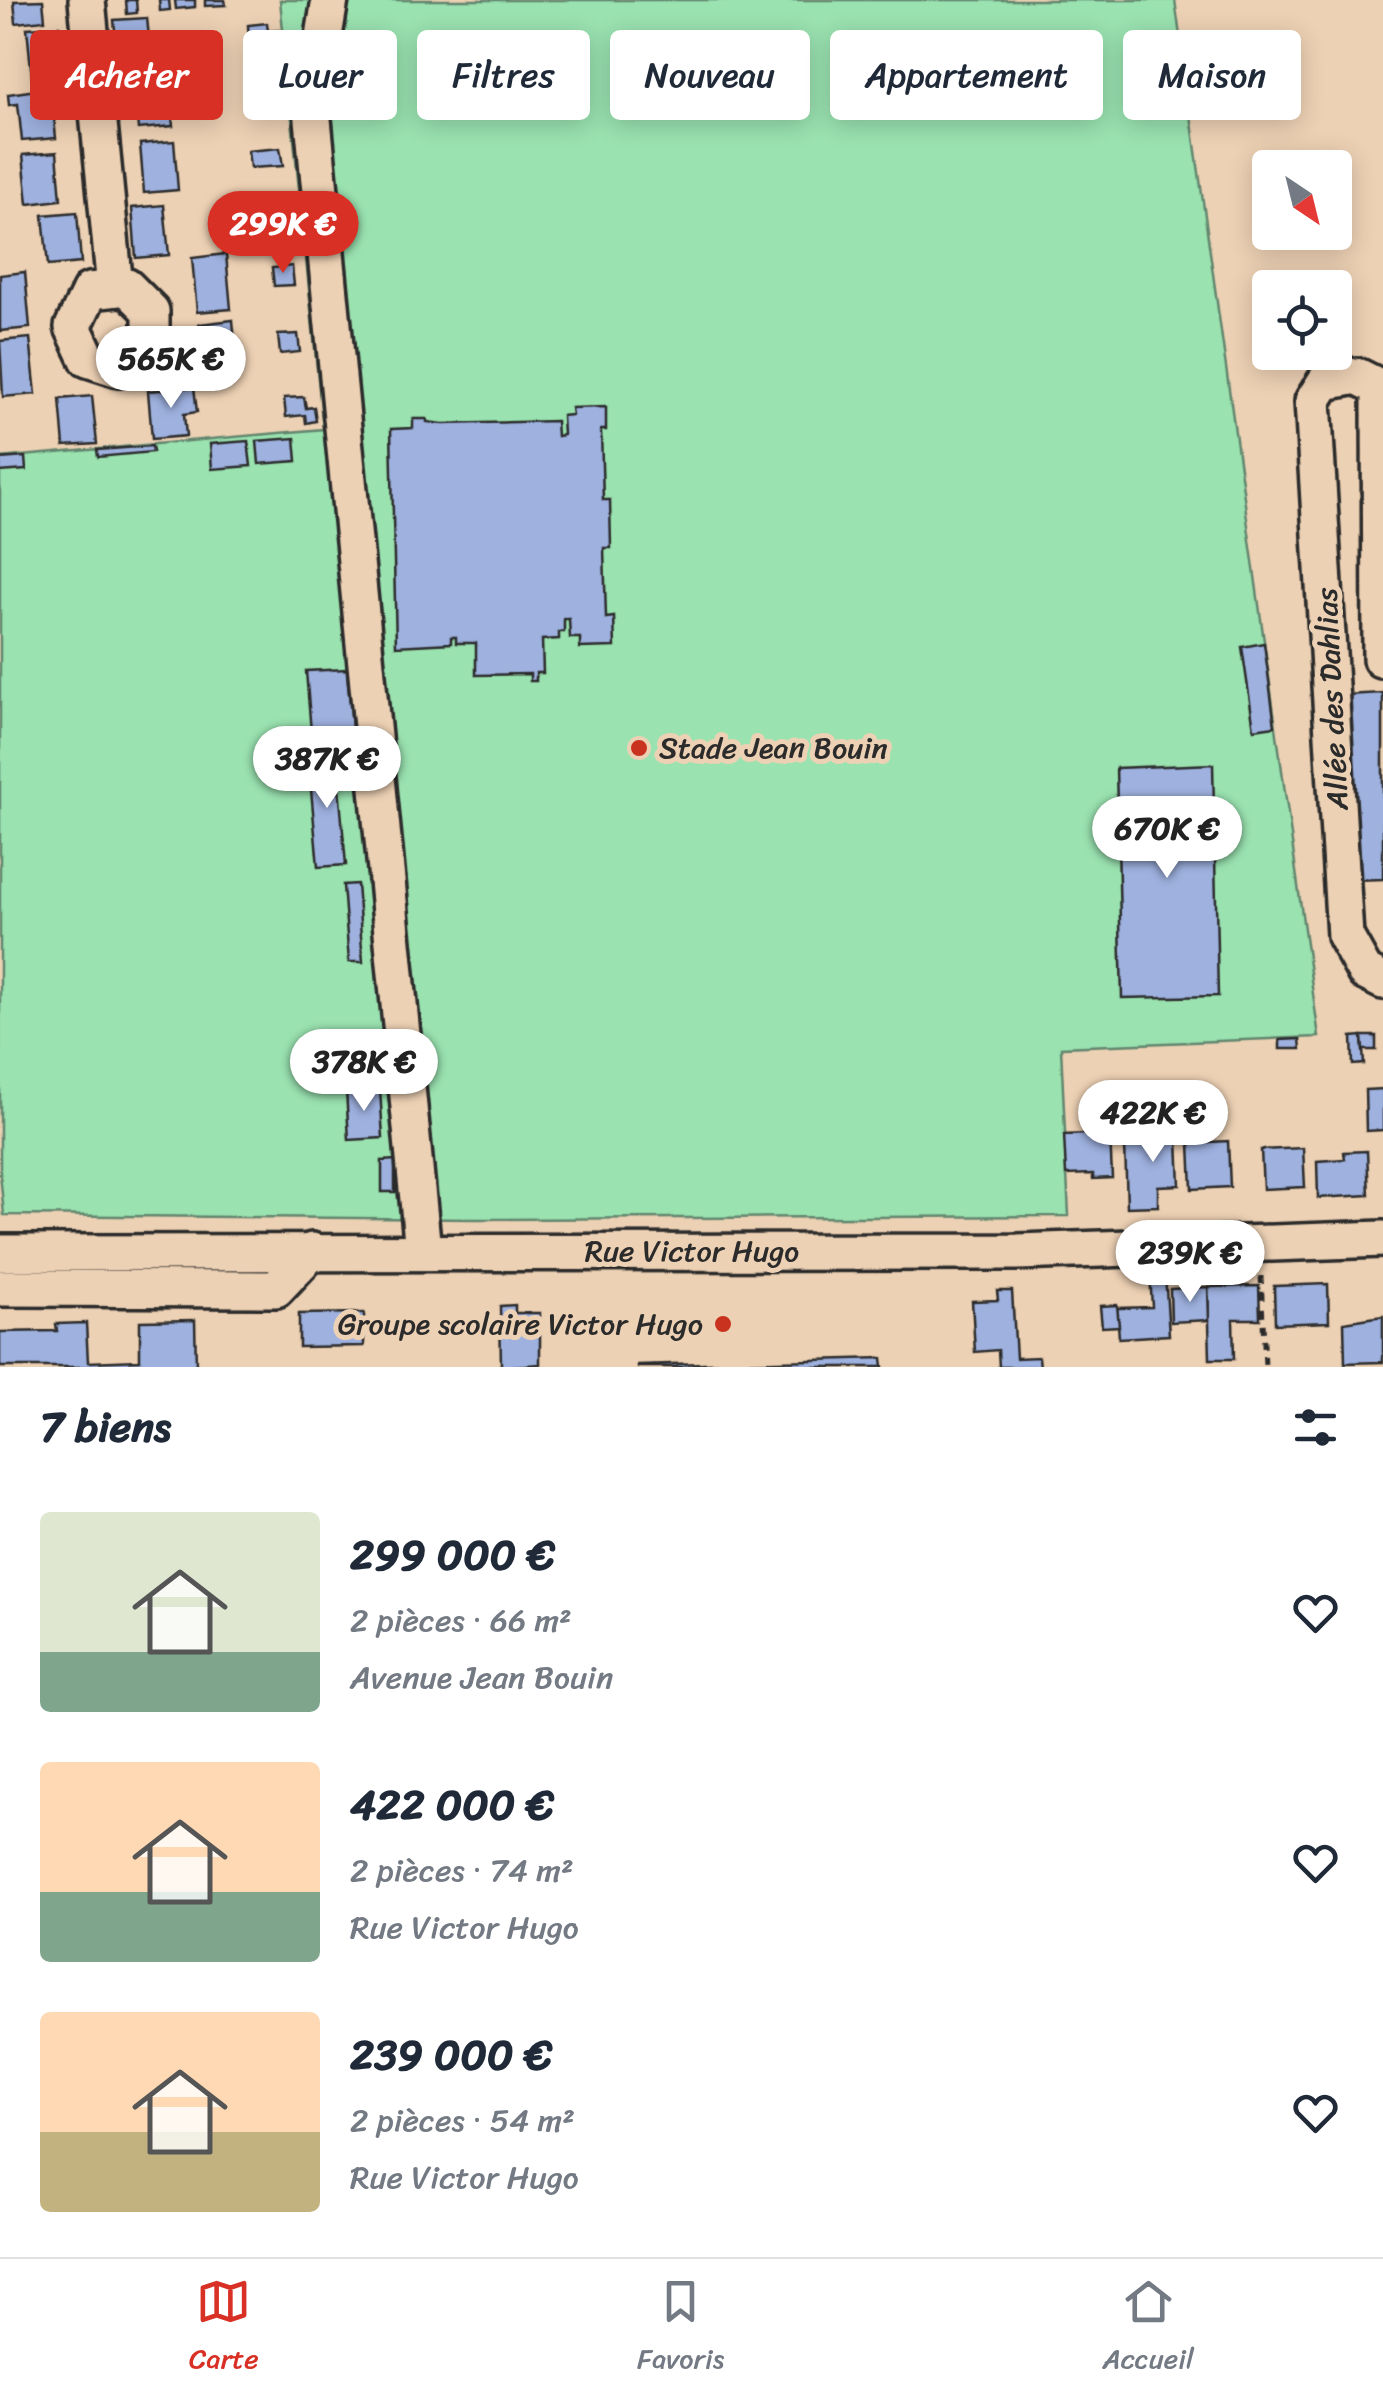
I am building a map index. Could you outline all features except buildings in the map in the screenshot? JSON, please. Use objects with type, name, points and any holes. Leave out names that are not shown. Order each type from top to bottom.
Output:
[{"type":"street","points":[[86,0],[115,288]]},
{"type":"street","points":[[330,0],[312,109],[423,1251]]},
{"type":"street","name":"Allée des Dahlias","points":[[1381,388],[1357,376],[1325,382],[1313,400],[1345,936],[1364,972],[1383,981]]},
{"type":"street","points":[[1330,646],[1382,659],[1381,388]]},
{"type":"street","name":"Rue Victor Hugo","points":[[0,1253],[1018,1252],[1383,1239]]},
{"type":"street","points":[[0,1288],[276,1289],[312,1251]]},
{"type":"path","points":[[1260,1243],[1265,1367]]},
{"type":"green space","name":"Stade Jean Bouin","points":[[280,0],[1175,0],[1179,30],[1123,30],[1123,120],[1192,120],[1319,1037],[1061,1047],[1069,1216],[475,1219],[4,1215],[0,1173],[0,458],[323,429],[292,120],[397,120],[397,30],[283,30]]},
{"type":"place","name":"Stade Jean Bouin","points":[[639,748]]},
{"type":"place","name":"Groupe scolaire Victor Hugo","points":[[723,1324]]}]
